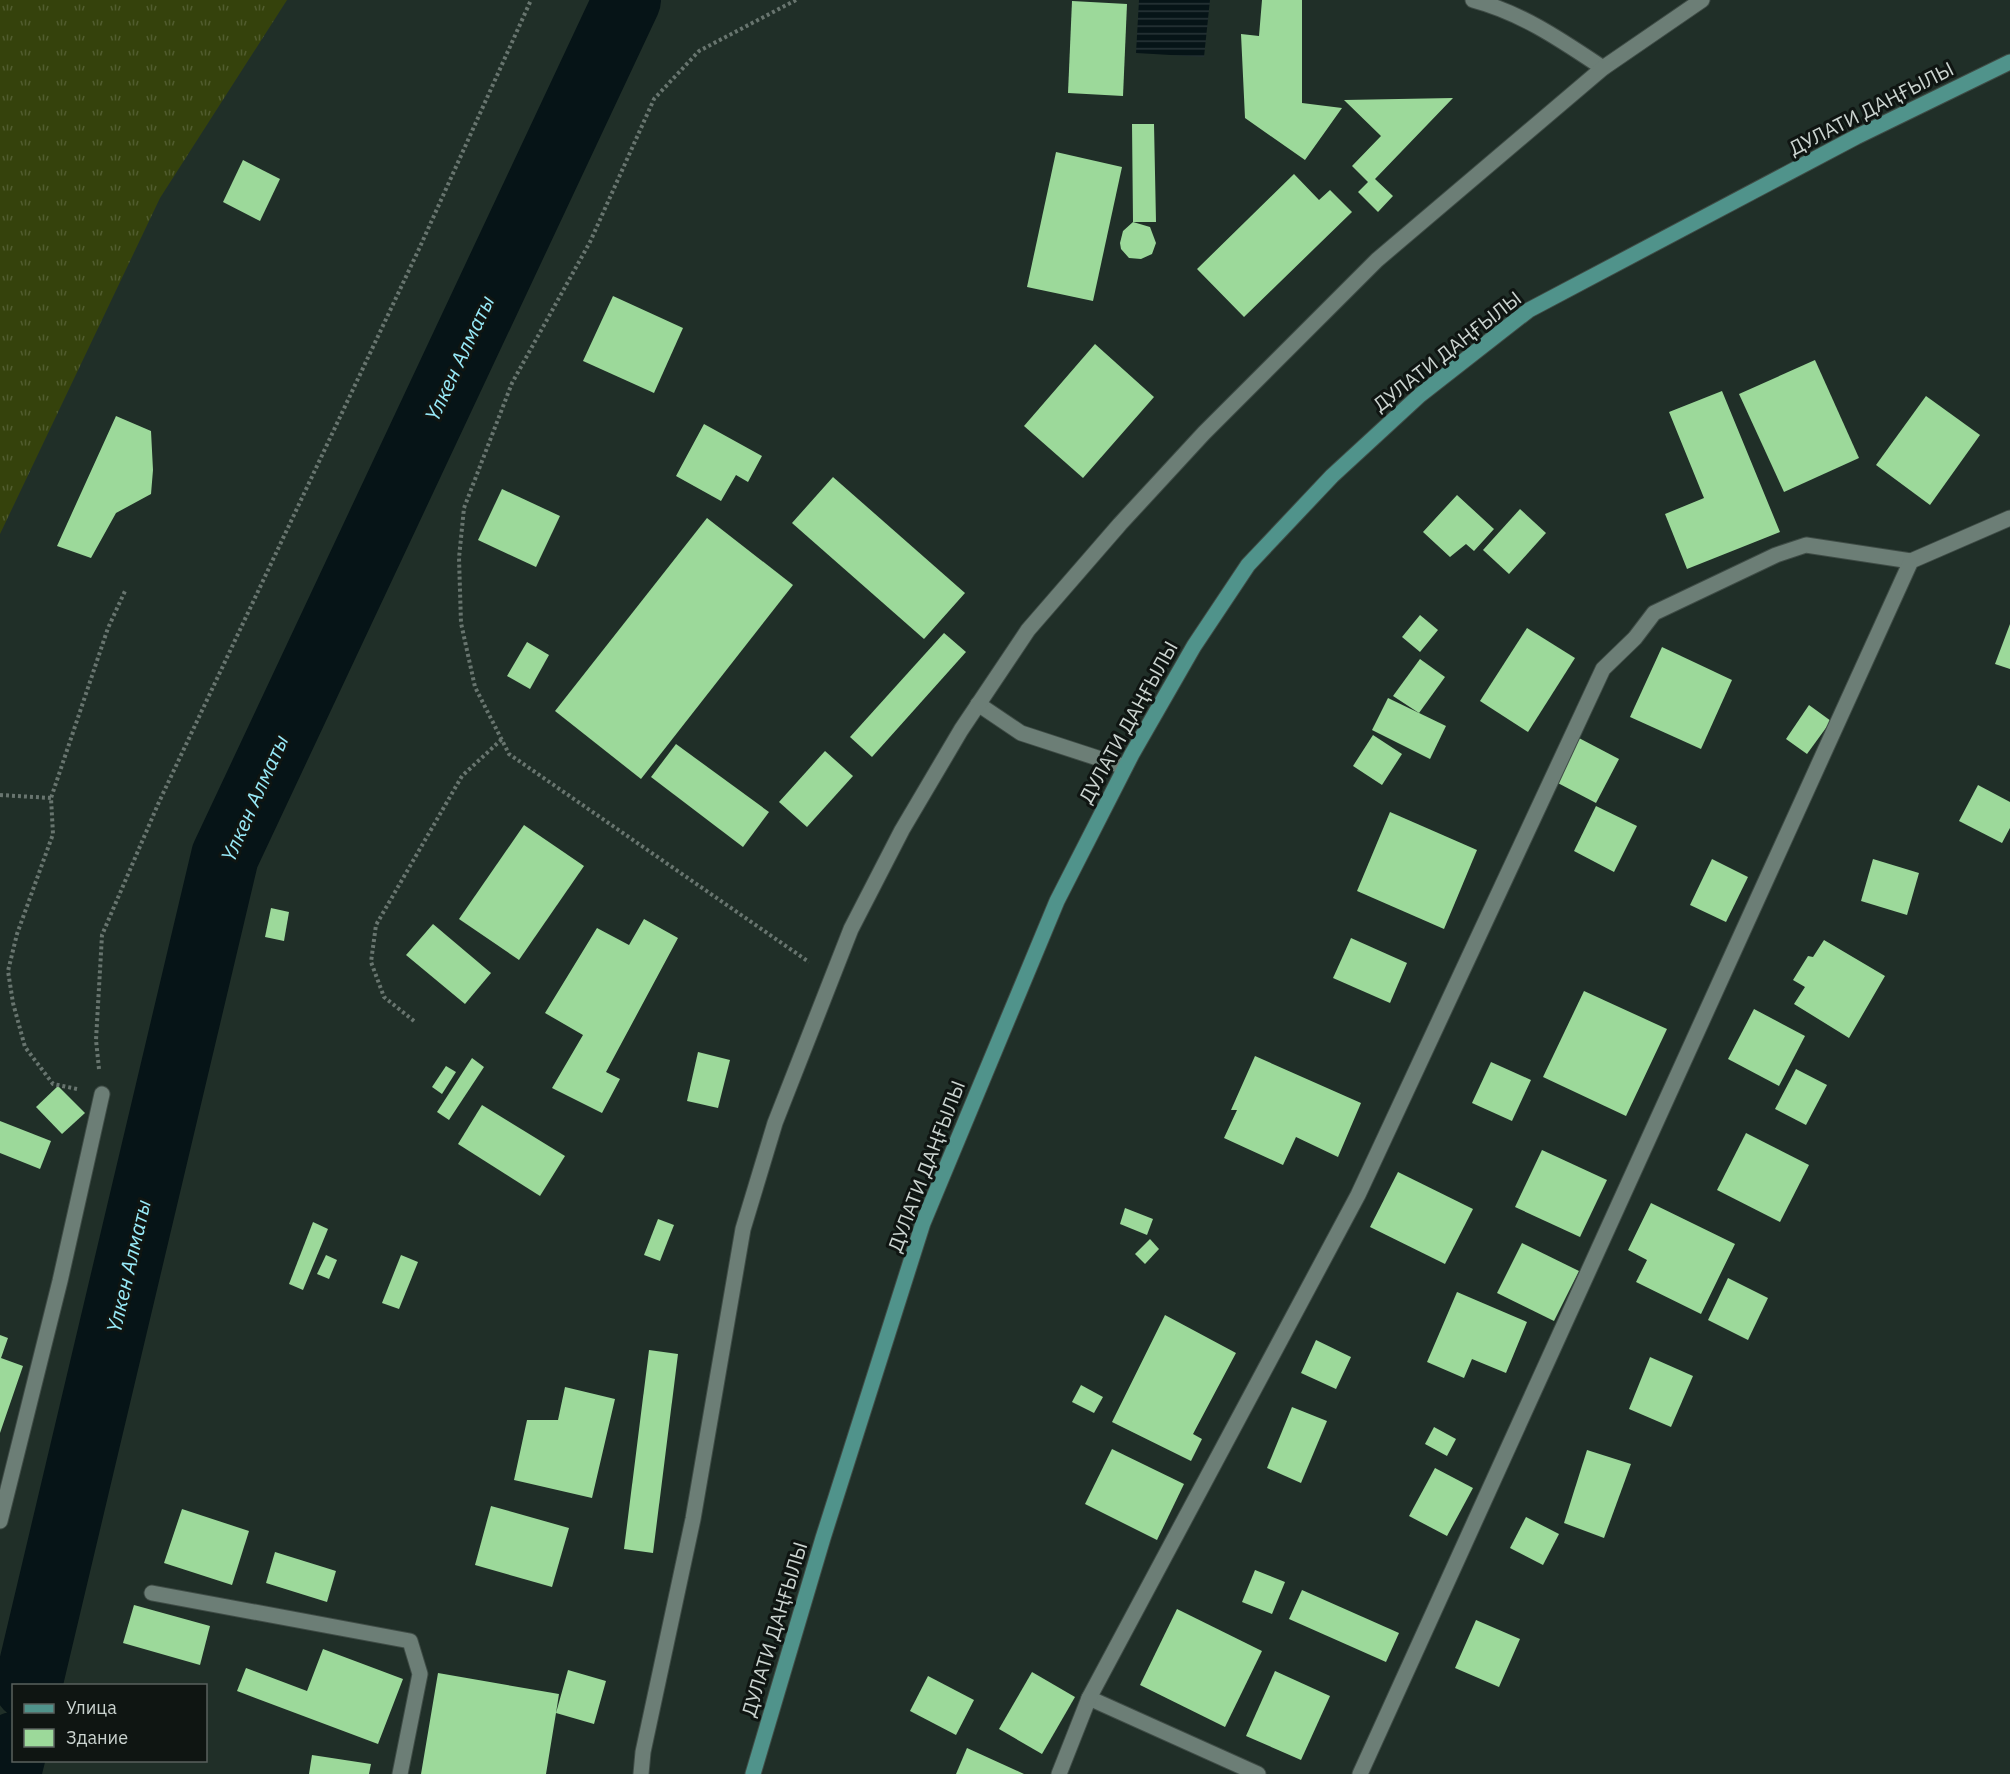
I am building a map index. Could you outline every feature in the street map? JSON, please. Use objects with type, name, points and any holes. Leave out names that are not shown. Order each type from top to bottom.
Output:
[{"type":"main road","name":"ДУЛАТИ ДАҢҒЫЛЫ","points":[[753,1774],[823,1538],[923,1223],[1057,901],[1125,767],[1194,646],[1248,566],[1332,476],[1420,395],[1529,310],[1856,137],[2010,62]]},
{"type":"street","points":[[1473,0],[1499,7],[1535,23],[1603,68]]},
{"type":"street","points":[[641,1774],[643,1752],[693,1519],[743,1229],[775,1123],[851,929],[902,830],[978,704],[1028,630],[1204,433],[1377,260],[1603,68],[1702,0]]},
{"type":"street","points":[[1059,1774],[1089,1698],[1358,1195],[1603,669],[1635,638],[1654,613],[1776,555],[1806,545],[1911,561],[2010,518]]},
{"type":"street","points":[[1360,1774],[1911,561]]},
{"type":"street","points":[[978,704],[1020,732],[1125,767]]},
{"type":"street","points":[[0,1521],[60,1281],[102,1094]]},
{"type":"street","points":[[152,1593],[410,1641],[420,1674],[400,1774]]},
{"type":"street","points":[[1089,1698],[1258,1774]]},
{"type":"path","points":[[125,591],[108,628],[51,798],[53,834],[17,934],[8,971],[13,1003],[25,1047],[53,1083],[102,1094],[96,1040],[102,934],[159,802],[419,249],[531,0]]},
{"type":"path","points":[[796,0],[699,51],[654,99],[590,242],[512,383],[465,508],[459,558],[461,623],[475,687],[509,754],[832,978]]},
{"type":"path","points":[[414,1021],[384,997],[371,963],[376,925],[462,776],[502,739]]},
{"type":"path","points":[[0,795],[51,798]]},
{"type":"green space","points":[[0,0],[287,0],[160,198],[0,534]]},
{"type":"shaded area","points":[[1139,0],[1210,0],[1204,57],[1136,53]]},
{"type":"building","points":[[1262,0],[1302,0],[1302,103],[1342,108],[1305,160],[1245,118],[1241,34],[1259,36]]},
{"type":"building","points":[[1072,1],[1127,4],[1123,96],[1068,93]]},
{"type":"building","points":[[1453,98],[1375,179],[1393,196],[1378,212],[1358,192],[1368,182],[1352,166],[1381,136],[1344,100]]},
{"type":"building","points":[[1132,124],[1154,124],[1156,222],[1133,222]]},
{"type":"building","points":[[1056,152],[1122,167],[1093,301],[1027,287]]},
{"type":"building","points":[[243,160],[280,179],[260,221],[223,202]]},
{"type":"building","points":[[1294,174],[1319,200],[1330,190],[1352,212],[1244,317],[1197,269]]},
{"type":"building","points":[[1133,222],[1150,227],[1156,243],[1152,254],[1141,259],[1129,258],[1121,249],[1123,231]]},
{"type":"building","points":[[613,296],[683,328],[654,393],[583,361]]},
{"type":"building","points":[[1095,344],[1154,397],[1083,478],[1024,426]]},
{"type":"building","points":[[1815,360],[1859,458],[1784,492],[1739,394]]},
{"type":"building","points":[[1722,391],[1780,532],[1687,569],[1665,514],[1704,498],[1669,412]]},
{"type":"building","points":[[1926,396],[1980,435],[1930,505],[1876,465]]},
{"type":"building","points":[[116,416],[151,431],[153,470],[151,494],[116,513],[91,558],[57,546]]},
{"type":"building","points":[[704,424],[762,456],[748,482],[736,475],[721,501],[676,476]]},
{"type":"building","points":[[833,477],[965,593],[924,639],[792,523]]},
{"type":"building","points":[[502,489],[560,516],[536,567],[478,540]]},
{"type":"building","points":[[1457,495],[1494,529],[1474,551],[1466,544],[1450,557],[1423,532]]},
{"type":"building","points":[[1520,509],[1546,533],[1509,574],[1483,550]]},
{"type":"building","points":[[707,518],[793,585],[641,779],[555,711]]},
{"type":"building","points":[[1420,615],[1438,630],[1420,652],[1402,637]]},
{"type":"building","points":[[2010,624],[2010,669],[1995,664]]},
{"type":"building","points":[[1527,628],[1575,658],[1528,732],[1480,701]]},
{"type":"building","points":[[944,633],[966,652],[872,757],[850,737]]},
{"type":"building","points":[[527,642],[549,655],[530,689],[507,676]]},
{"type":"building","points":[[1662,647],[1732,680],[1701,749],[1630,717]]},
{"type":"building","points":[[1420,659],[1445,677],[1419,713],[1393,696]]},
{"type":"building","points":[[1388,698],[1446,726],[1430,759],[1372,730]]},
{"type":"building","points":[[1809,705],[1831,721],[1807,754],[1786,739]]},
{"type":"building","points":[[1373,735],[1402,754],[1382,785],[1353,766]]},
{"type":"building","points":[[1577,737],[1619,759],[1596,803],[1554,781]]},
{"type":"building","points":[[676,744],[769,812],[743,847],[651,777]]},
{"type":"building","points":[[825,751],[853,776],[807,827],[779,802]]},
{"type":"building","points":[[1978,785],[2010,802],[2010,828],[2002,843],[1959,821]]},
{"type":"building","points":[[1596,806],[1637,826],[1614,872],[1574,851]]},
{"type":"building","points":[[1390,812],[1477,850],[1444,929],[1357,891]]},
{"type":"building","points":[[524,825],[584,866],[519,960],[459,919]]},
{"type":"building","points":[[1712,859],[1748,877],[1726,922],[1690,905]]},
{"type":"building","points":[[1873,859],[1919,873],[1907,915],[1861,901]]},
{"type":"building","points":[[271,908],[289,912],[284,941],[265,937]]},
{"type":"building","points":[[644,919],[678,938],[606,1072],[620,1079],[602,1113],[552,1088],[583,1035],[545,1013],[597,928],[629,945]]},
{"type":"building","points":[[433,924],[491,973],[465,1004],[406,955]]},
{"type":"building","points":[[1351,938],[1407,963],[1390,1003],[1333,978]]},
{"type":"building","points":[[1824,940],[1885,976],[1849,1038],[1794,1004],[1805,987],[1793,980],[1808,956],[1813,957]]},
{"type":"building","points":[[1584,991],[1667,1029],[1626,1116],[1543,1077]]},
{"type":"building","points":[[1754,1009],[1805,1036],[1779,1086],[1728,1059]]},
{"type":"building","points":[[698,1052],[730,1060],[718,1108],[687,1101]]},
{"type":"building","points":[[1255,1056],[1361,1103],[1338,1157],[1296,1137],[1283,1165],[1224,1138],[1237,1110],[1231,1110]]},
{"type":"building","points":[[472,1058],[484,1067],[449,1120],[437,1112]]},
{"type":"building","points":[[1491,1062],[1531,1080],[1512,1121],[1472,1103]]},
{"type":"building","points":[[446,1066],[456,1072],[442,1094],[432,1087]]},
{"type":"building","points":[[1796,1069],[1827,1085],[1806,1125],[1775,1109]]},
{"type":"building","points":[[58,1086],[85,1113],[62,1134],[36,1107]]},
{"type":"building","points":[[482,1105],[565,1156],[540,1196],[458,1144]]},
{"type":"building","points":[[0,1121],[51,1141],[40,1169],[0,1153]]},
{"type":"building","points":[[1746,1133],[1809,1165],[1780,1222],[1717,1190]]},
{"type":"building","points":[[1542,1150],[1607,1180],[1580,1237],[1515,1207]]},
{"type":"building","points":[[1398,1172],[1473,1209],[1445,1264],[1370,1227]]},
{"type":"building","points":[[1651,1203],[1735,1244],[1701,1314],[1636,1282],[1647,1260],[1628,1250]]},
{"type":"building","points":[[1125,1208],[1153,1219],[1147,1235],[1120,1224]]},
{"type":"building","points":[[658,1219],[674,1225],[660,1261],[644,1255]]},
{"type":"building","points":[[313,1222],[328,1229],[303,1290],[289,1284]]},
{"type":"building","points":[[1150,1239],[1159,1249],[1145,1264],[1135,1254]]},
{"type":"building","points":[[1522,1243],[1579,1271],[1554,1321],[1497,1293]]},
{"type":"building","points":[[326,1255],[337,1260],[329,1279],[317,1274]]},
{"type":"building","points":[[401,1255],[418,1262],[399,1309],[382,1303]]},
{"type":"building","points":[[1728,1278],[1768,1298],[1748,1340],[1708,1320]]},
{"type":"building","points":[[1457,1292],[1527,1322],[1506,1373],[1472,1359],[1464,1378],[1427,1362]]},
{"type":"building","points":[[1165,1315],[1236,1353],[1193,1434],[1202,1439],[1191,1461],[1112,1422]]},
{"type":"building","points":[[0,1335],[8,1338],[1,1358],[23,1366],[0,1433]]},
{"type":"building","points":[[1316,1340],[1351,1357],[1336,1389],[1301,1373]]},
{"type":"building","points":[[649,1350],[678,1354],[653,1553],[624,1549]]},
{"type":"building","points":[[1650,1357],[1693,1376],[1671,1427],[1629,1409]]},
{"type":"building","points":[[1081,1385],[1103,1397],[1094,1413],[1072,1402]]},
{"type":"building","points":[[565,1387],[615,1399],[592,1498],[514,1480],[527,1420],[558,1420]]},
{"type":"building","points":[[1292,1407],[1327,1421],[1301,1483],[1267,1468]]},
{"type":"building","points":[[1434,1427],[1456,1439],[1447,1456],[1425,1444]]},
{"type":"building","points":[[1112,1449],[1184,1484],[1157,1540],[1085,1504]]},
{"type":"building","points":[[1587,1450],[1631,1464],[1604,1538],[1564,1523]]},
{"type":"building","points":[[1435,1468],[1473,1488],[1447,1536],[1409,1516]]},
{"type":"building","points":[[491,1506],[569,1528],[552,1587],[475,1565]]},
{"type":"building","points":[[182,1509],[249,1531],[232,1585],[164,1563]]},
{"type":"building","points":[[1526,1517],[1559,1534],[1543,1565],[1510,1548]]},
{"type":"building","points":[[275,1552],[336,1571],[327,1602],[266,1583]]},
{"type":"building","points":[[1255,1570],[1285,1582],[1272,1614],[1242,1602]]},
{"type":"building","points":[[1302,1590],[1399,1633],[1386,1662],[1289,1619]]},
{"type":"building","points":[[134,1605],[210,1626],[200,1665],[123,1643]]},
{"type":"building","points":[[1177,1609],[1262,1651],[1225,1727],[1140,1685]]},
{"type":"building","points":[[1476,1620],[1520,1639],[1499,1687],[1455,1668]]},
{"type":"building","points":[[323,1649],[403,1679],[378,1744],[237,1691],[246,1668],[307,1691]]},
{"type":"building","points":[[568,1670],[606,1681],[594,1724],[556,1713]]},
{"type":"building","points":[[1275,1671],[1330,1696],[1301,1760],[1246,1736]]},
{"type":"building","points":[[1032,1672],[1075,1697],[1042,1754],[999,1729]]},
{"type":"building","points":[[438,1673],[559,1694],[546,1774],[421,1774]]},
{"type":"building","points":[[928,1676],[974,1700],[956,1735],[910,1711]]},
{"type":"building","points":[[967,1748],[1024,1774],[956,1774]]},
{"type":"building","points":[[312,1755],[371,1764],[369,1774],[309,1774]]},
{"type":"waterway","name":"Үлкен Алматы","points":[[28,1684],[225,856],[627,0]]},
{"type":"waterway","name":"Үлкен Алматы","points":[[7,1774],[12,1754]]}]
